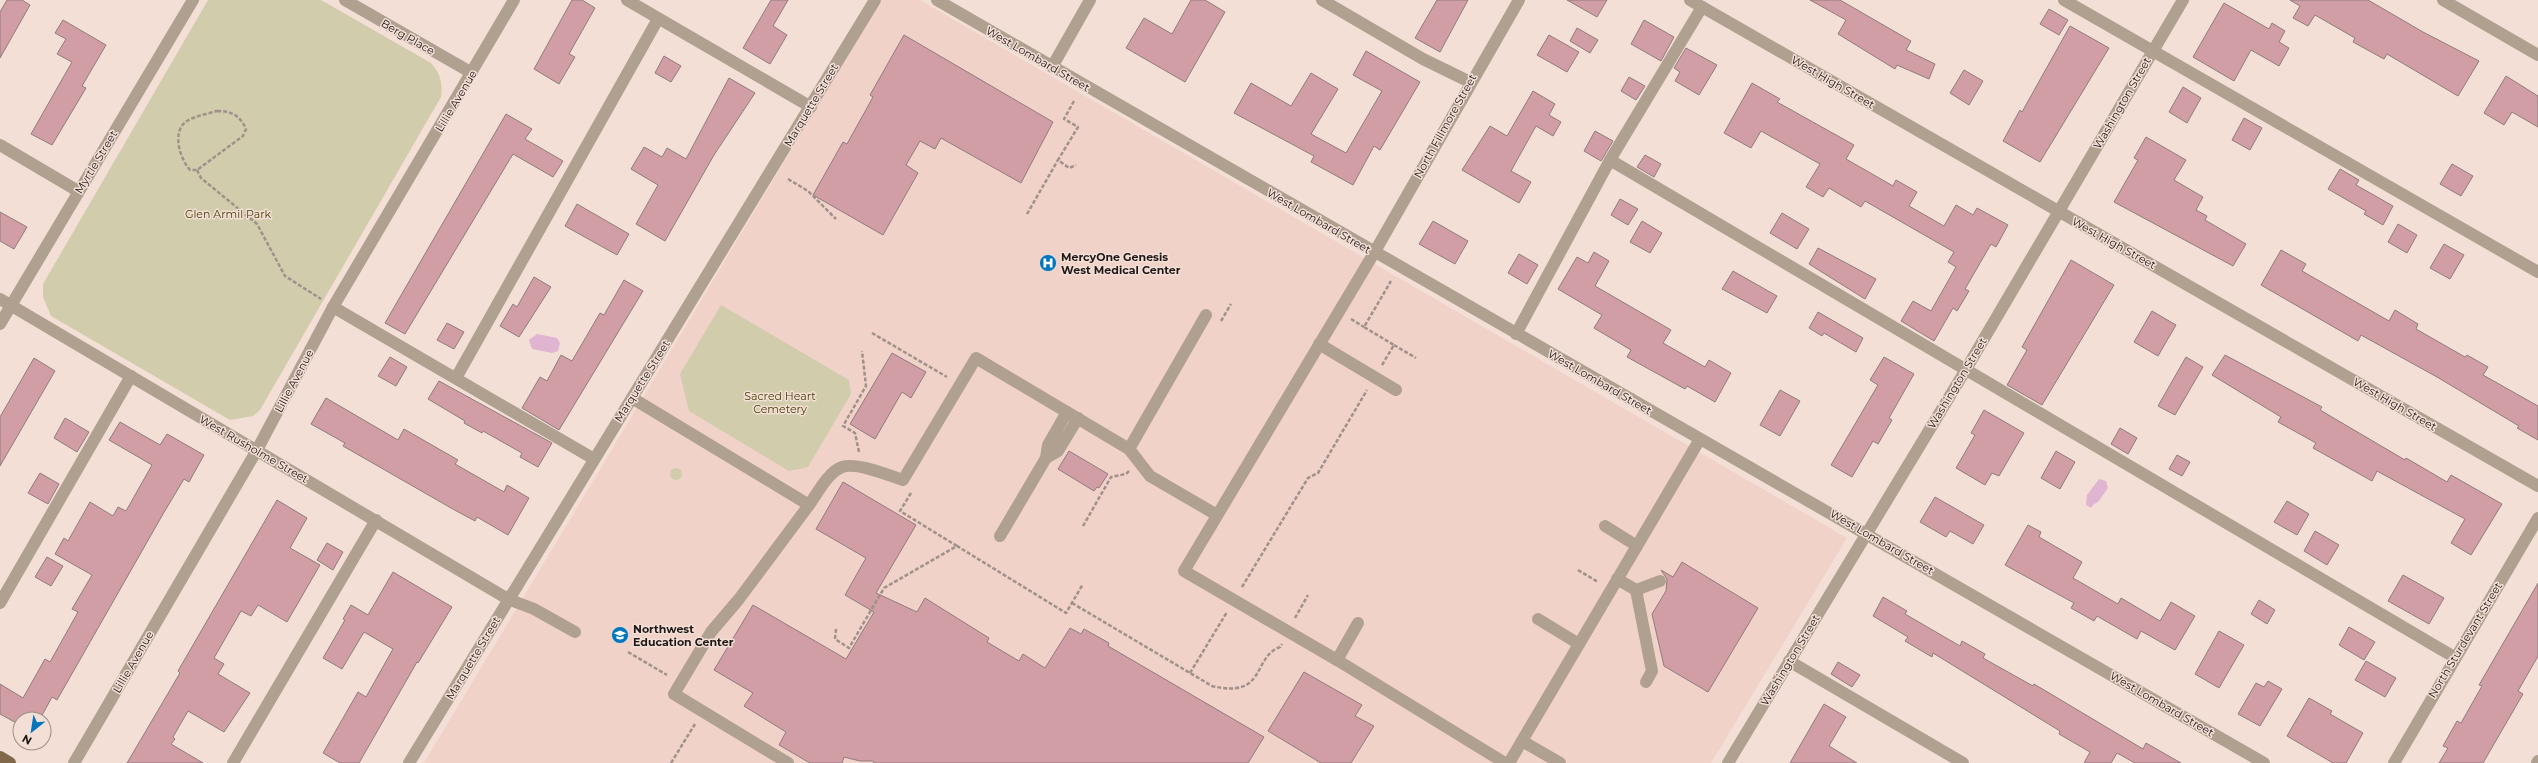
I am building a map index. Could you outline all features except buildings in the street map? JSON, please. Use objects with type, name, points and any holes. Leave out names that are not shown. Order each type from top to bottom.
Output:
[{"type":"main road","points":[[0,757],[10,763]]},
{"type":"street","name":"Myrtle Street","points":[[0,324],[193,0]]},
{"type":"street","name":"Berg Place","points":[[345,0],[472,73]]},
{"type":"street","name":"Lillie Avenue","points":[[74,763],[257,450],[334,306],[514,0]]},
{"type":"street","points":[[626,0],[811,107]]},
{"type":"street","name":"Marquette Street","points":[[409,763],[875,0]]},
{"type":"street","name":"West Lombard Street","points":[[937,0],[1374,253],[1866,533],[2264,763]]},
{"type":"street","points":[[1052,66],[1090,0]]},
{"type":"street","points":[[1322,0],[1423,59],[1470,82]]},
{"type":"street","name":"North Fillmore Street","points":[[1234,600],[1184,571],[1374,253],[1518,0]]},
{"type":"street","name":"West High Street","points":[[1690,0],[2538,486]]},
{"type":"street","points":[[2064,0],[2152,52],[2538,272]]},
{"type":"street","name":"Washington Street","points":[[1728,763],[1965,371],[2183,0]]},
{"type":"street","points":[[2443,0],[2538,55]]},
{"type":"street","points":[[1516,334],[1610,160],[1702,7]]},
{"type":"street","points":[[456,378],[658,19]]},
{"type":"street","points":[[0,145],[78,191]]},
{"type":"street","points":[[1610,160],[1965,371],[2454,657]]},
{"type":"street","name":"West Rusholme Street","points":[[0,299],[508,599],[534,609],[575,632]]},
{"type":"street","points":[[334,306],[594,459]]},
{"type":"street","points":[[1129,449],[1206,315]]},
{"type":"street","points":[[1319,344],[1396,390]]},
{"type":"street","points":[[788,763],[674,694],[711,632],[832,475],[842,467],[862,468],[903,480],[976,358],[1129,449],[1150,476],[1217,515]]},
{"type":"street","points":[[0,603],[131,376]]},
{"type":"street","points":[[632,398],[809,505]]},
{"type":"street","points":[[1000,536],[1046,458],[1048,445],[1067,412]]},
{"type":"street","points":[[1046,458],[1058,451],[1078,418]]},
{"type":"street","points":[[1509,763],[1700,439]]},
{"type":"street","name":"North Sturdevant Street","points":[[2394,763],[2454,657],[2538,518]]},
{"type":"street","points":[[233,763],[376,520]]},
{"type":"street","points":[[1605,526],[1637,546]]},
{"type":"street","points":[[1617,579],[1636,590],[1652,671],[1646,682]]},
{"type":"street","points":[[1636,590],[1660,581]]},
{"type":"street","points":[[1234,600],[1337,660],[1505,763]]},
{"type":"street","points":[[1538,619],[1579,644]]},
{"type":"street","points":[[1337,660],[1358,623]]},
{"type":"street","points":[[1789,661],[1963,763]]},
{"type":"street","points":[[1522,741],[1560,763]]},
{"type":"path","points":[[1027,214],[1078,127],[1064,119],[1074,101]]},
{"type":"path","points":[[217,111],[229,111],[241,119],[246,129],[243,136],[197,170],[190,170],[184,164],[178,143],[179,130],[186,122],[217,111]]},
{"type":"path","points":[[1058,160],[1069,168],[1076,165]]},
{"type":"path","points":[[197,170],[200,178],[257,224],[285,276],[334,306]]},
{"type":"path","points":[[788,179],[808,191],[836,219]]},
{"type":"path","points":[[1391,281],[1364,327],[1416,358]]},
{"type":"path","points":[[1190,673],[1308,478],[1318,473],[1394,345]]},
{"type":"path","points":[[862,351],[866,386],[843,426],[855,433],[862,468]]},
{"type":"path","points":[[901,494],[908,498]]},
{"type":"path","points":[[836,630],[835,639],[849,648],[884,588],[957,546],[1066,613],[1083,584]]},
{"type":"path","points":[[1072,603],[1212,686],[1228,690],[1242,687],[1252,680],[1273,650],[1280,648],[1287,631],[1308,595]]},
{"type":"path","points":[[628,652],[667,676]]},
{"type":"shaded area","name":"MercyOne Genesis West Medical Center","points":[[881,0],[920,0],[1847,538],[1711,763],[424,763]]},
{"type":"shaded area","points":[[537,334],[557,338],[560,343],[558,351],[552,353],[532,349],[529,340]]},
{"type":"shaded area","points":[[2099,479],[2106,481],[2108,488],[2098,502],[2091,508],[2086,505],[2087,495]]},
{"type":"green space","name":"Glen Armil Park","points":[[208,0],[321,0],[431,63],[439,74],[442,87],[441,97],[260,410],[253,416],[230,420],[51,316],[43,297],[43,284]]},
{"type":"green space","name":"Sacred Heart Cemetery","points":[[721,305],[849,380],[851,394],[808,467],[789,471],[689,411],[680,374]]},
{"type":"green space","points":[[674,468],[678,468],[682,474],[678,480],[674,480],[670,476],[670,472]]},
{"type":"place","name":"MercyOne Genesis West Medical Center","points":[[1048,263]]},
{"type":"place","name":"Northwest Education Center","points":[[620,635]]}]
